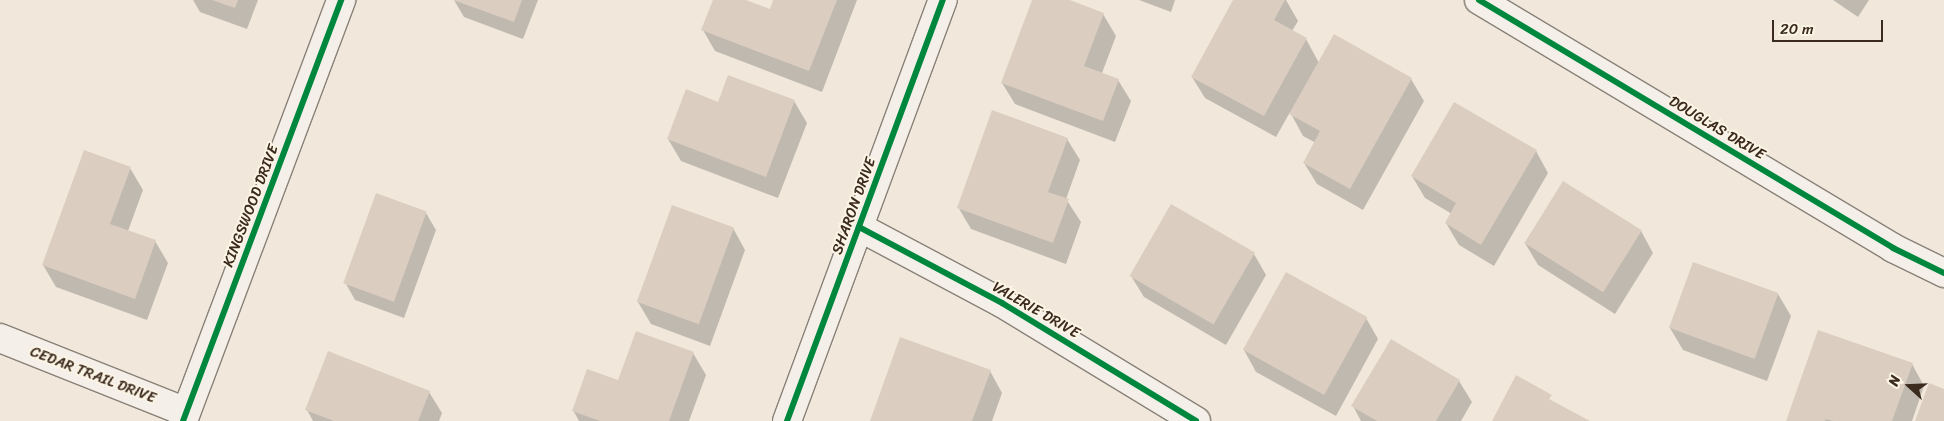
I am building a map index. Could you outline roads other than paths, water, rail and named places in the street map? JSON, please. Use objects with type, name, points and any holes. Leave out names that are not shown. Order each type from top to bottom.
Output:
[{"type":"street","name":"KINGSWOOD DRIVE","points":[[184,416],[341,0]]},
{"type":"street","name":"SHARON DRIVE","points":[[787,421],[943,0]]},
{"type":"street","name":"DOUGLAS DRIVE","points":[[1479,0],[1892,248],[1944,273]]},
{"type":"street","name":"VALERIE DRIVE","points":[[859,228],[1002,303],[1196,421]]},
{"type":"street","name":"CEDAR TRAIL DRIVE","points":[[0,338],[184,416]]}]
